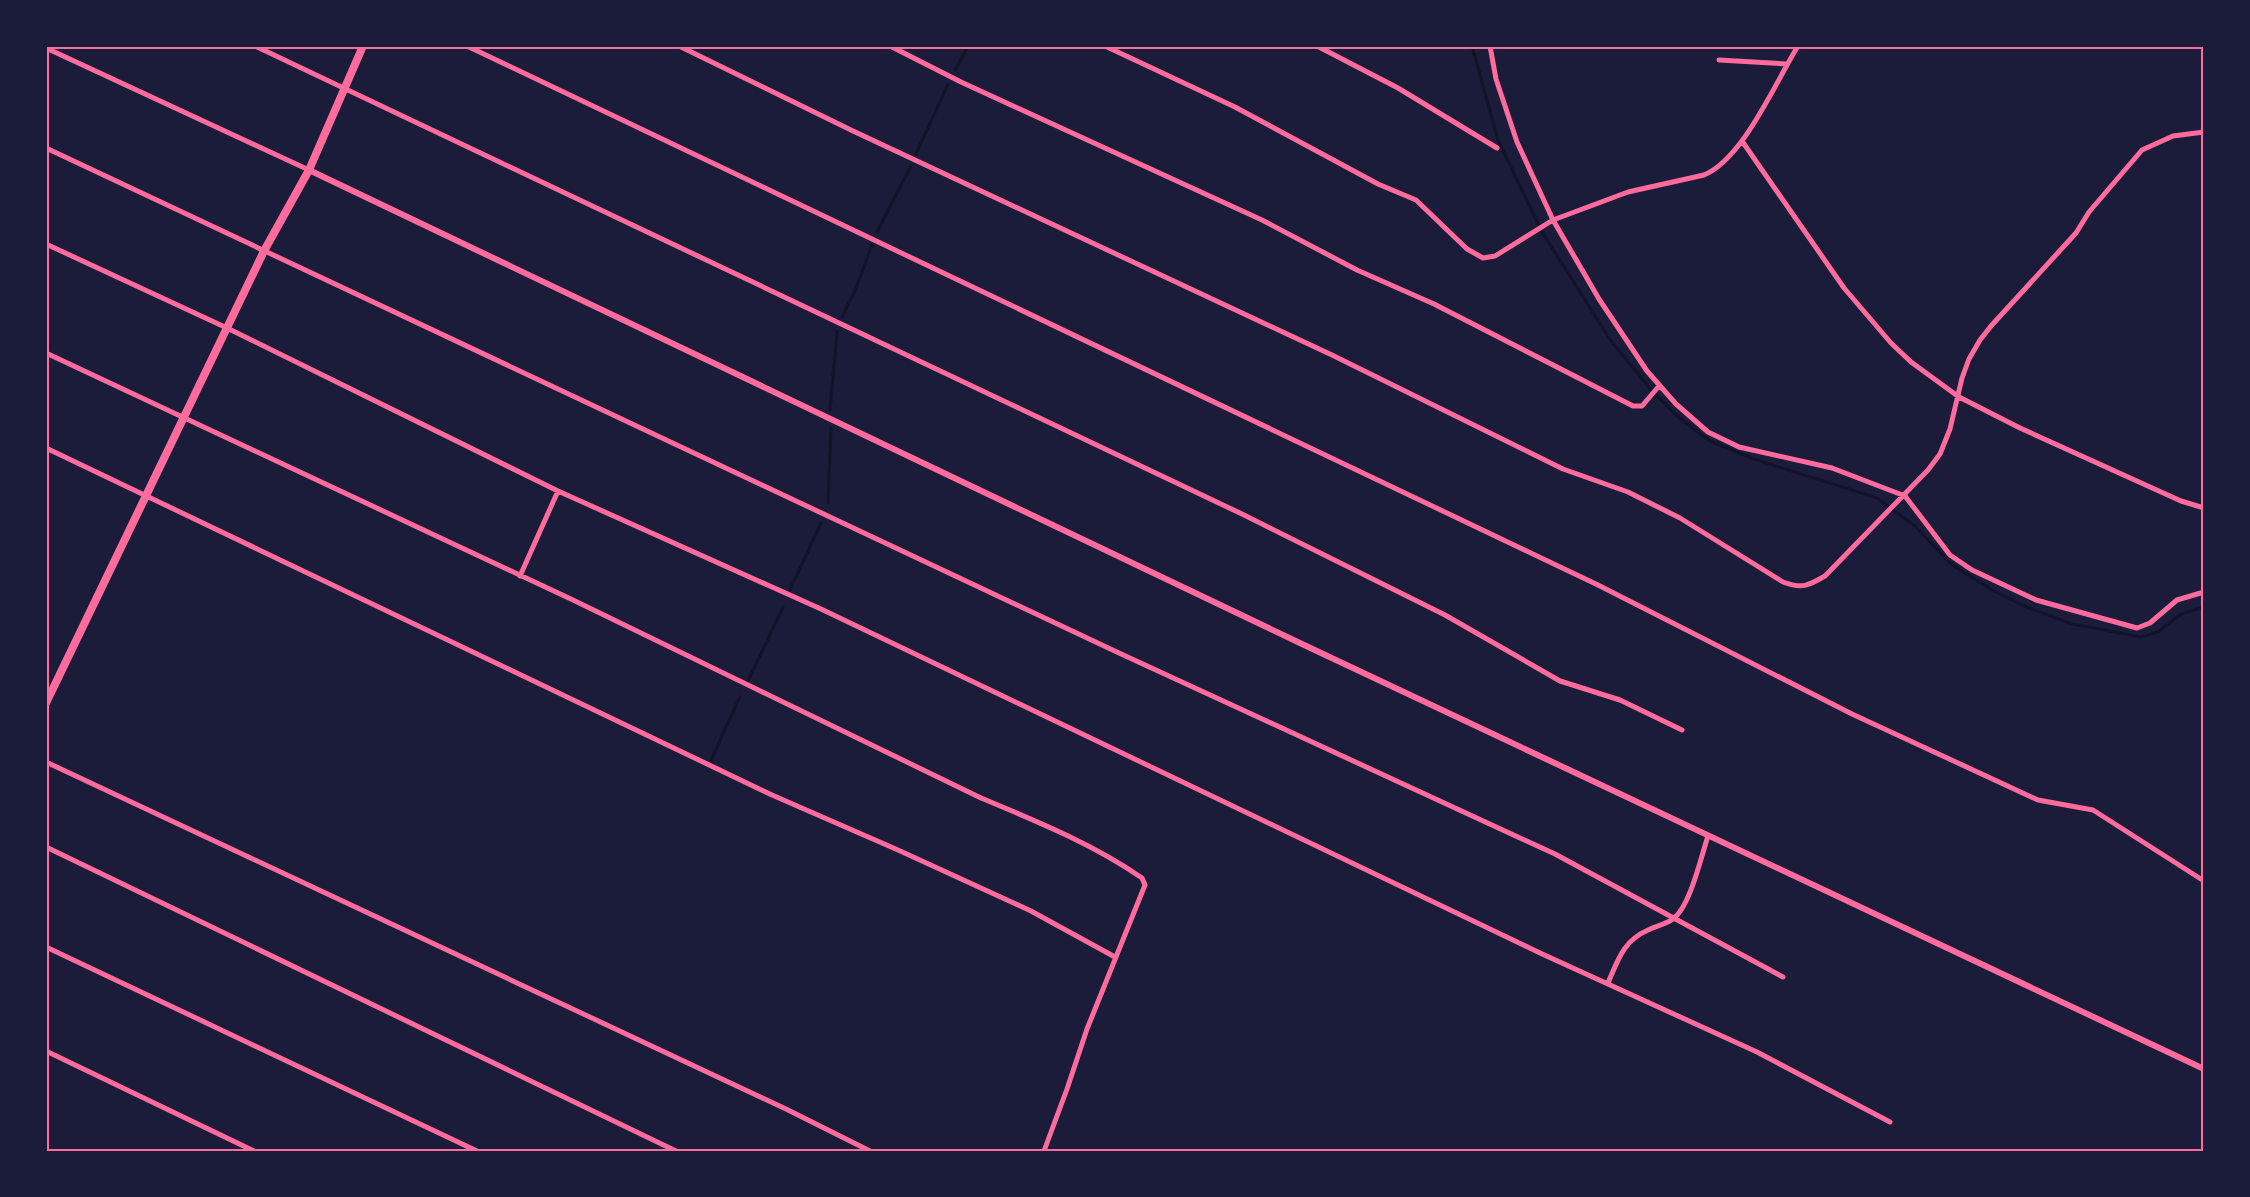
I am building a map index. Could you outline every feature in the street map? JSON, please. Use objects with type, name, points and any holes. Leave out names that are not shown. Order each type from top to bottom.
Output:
[{"type":"main road","points":[[46,703],[148,495],[264,251],[309,170],[363,46]]},
{"type":"street","points":[[256,46],[1251,518],[1445,615],[1560,681],[1620,700],[1682,730]]},
{"type":"street","points":[[467,46],[1572,572],[1852,714],[2038,800],[2093,810],[2204,880]]},
{"type":"street","points":[[679,46],[844,127],[1279,330],[1563,468],[1628,492],[1680,518],[1783,582],[1798,588],[1812,584],[1825,576],[1889,512],[1940,454],[1950,429],[1962,378],[1980,340],[2076,233],[2089,212],[2127,165],[2142,150],[2158,142],[2182,134],[2204,132]]},
{"type":"street","points":[[890,46],[961,82],[1262,220],[1357,270],[1434,304],[1633,406],[1642,406],[1651,398],[1659,386]]},
{"type":"street","points":[[1105,46],[1235,107],[1378,184],[1416,200],[1467,249],[1483,258],[1495,256],[1554,220],[1628,192],[1715,171],[1742,141],[1798,46]]},
{"type":"street","points":[[1317,46],[1390,84],[1497,148]]},
{"type":"street","points":[[1490,46],[1496,79],[1517,142],[1554,220],[1599,299],[1647,371],[1676,404],[1708,432],[1739,447],[1832,468],[1904,496],[1950,555],[1972,570],[2036,600],[2137,628],[2150,623],[2177,600],[2204,592]]},
{"type":"street","points":[[46,48],[605,310],[847,428],[2204,1069]]},
{"type":"street","points":[[1719,60],[1787,64]]},
{"type":"street","points":[[1742,141],[1844,288],[1869,319],[1912,362],[1959,396],[2020,428],[2158,491],[2204,508]]},
{"type":"street","points":[[46,148],[1119,654],[1555,854],[1783,977]]},
{"type":"street","points":[[46,244],[227,328],[558,491],[821,609],[1531,949],[1758,1052],[1890,1122]]},
{"type":"street","points":[[46,353],[520,576],[981,798],[1038,822],[1142,878],[1145,885],[1114,957],[1044,1151]]},
{"type":"street","points":[[46,448],[148,495],[772,795],[898,850],[1031,912],[1114,957]]},
{"type":"street","points":[[520,576],[558,491]]},
{"type":"street","points":[[46,762],[786,1109],[870,1151]]},
{"type":"street","points":[[1608,983],[1621,951],[1627,945],[1645,931],[1674,919],[1692,890],[1708,836]]},
{"type":"street","points":[[46,847],[676,1151]]},
{"type":"street","points":[[46,947],[477,1151]]},
{"type":"street","points":[[46,1051],[254,1151]]},
{"type":"waterway","points":[[955,70],[968,46]]},
{"type":"waterway","points":[[1472,46],[1498,140],[1538,224]]},
{"type":"waterway","points":[[916,154],[948,84]]},
{"type":"waterway","points":[[877,232],[911,166]]},
{"type":"waterway","points":[[1542,232],[1611,341],[1652,391],[1677,416],[1710,441],[1754,459],[1877,498],[1915,526],[1951,564],[1992,590],[2024,606],[2072,624],[2141,637],[2158,632],[2181,614],[2204,607]]},
{"type":"waterway","points":[[842,317],[855,291],[872,245]]},
{"type":"waterway","points":[[830,410],[837,331]]},
{"type":"waterway","points":[[828,503],[831,428]]},
{"type":"waterway","points":[[790,590],[821,523]]},
{"type":"waterway","points":[[748,681],[783,607]]},
{"type":"waterway","points":[[711,760],[740,697]]}]
